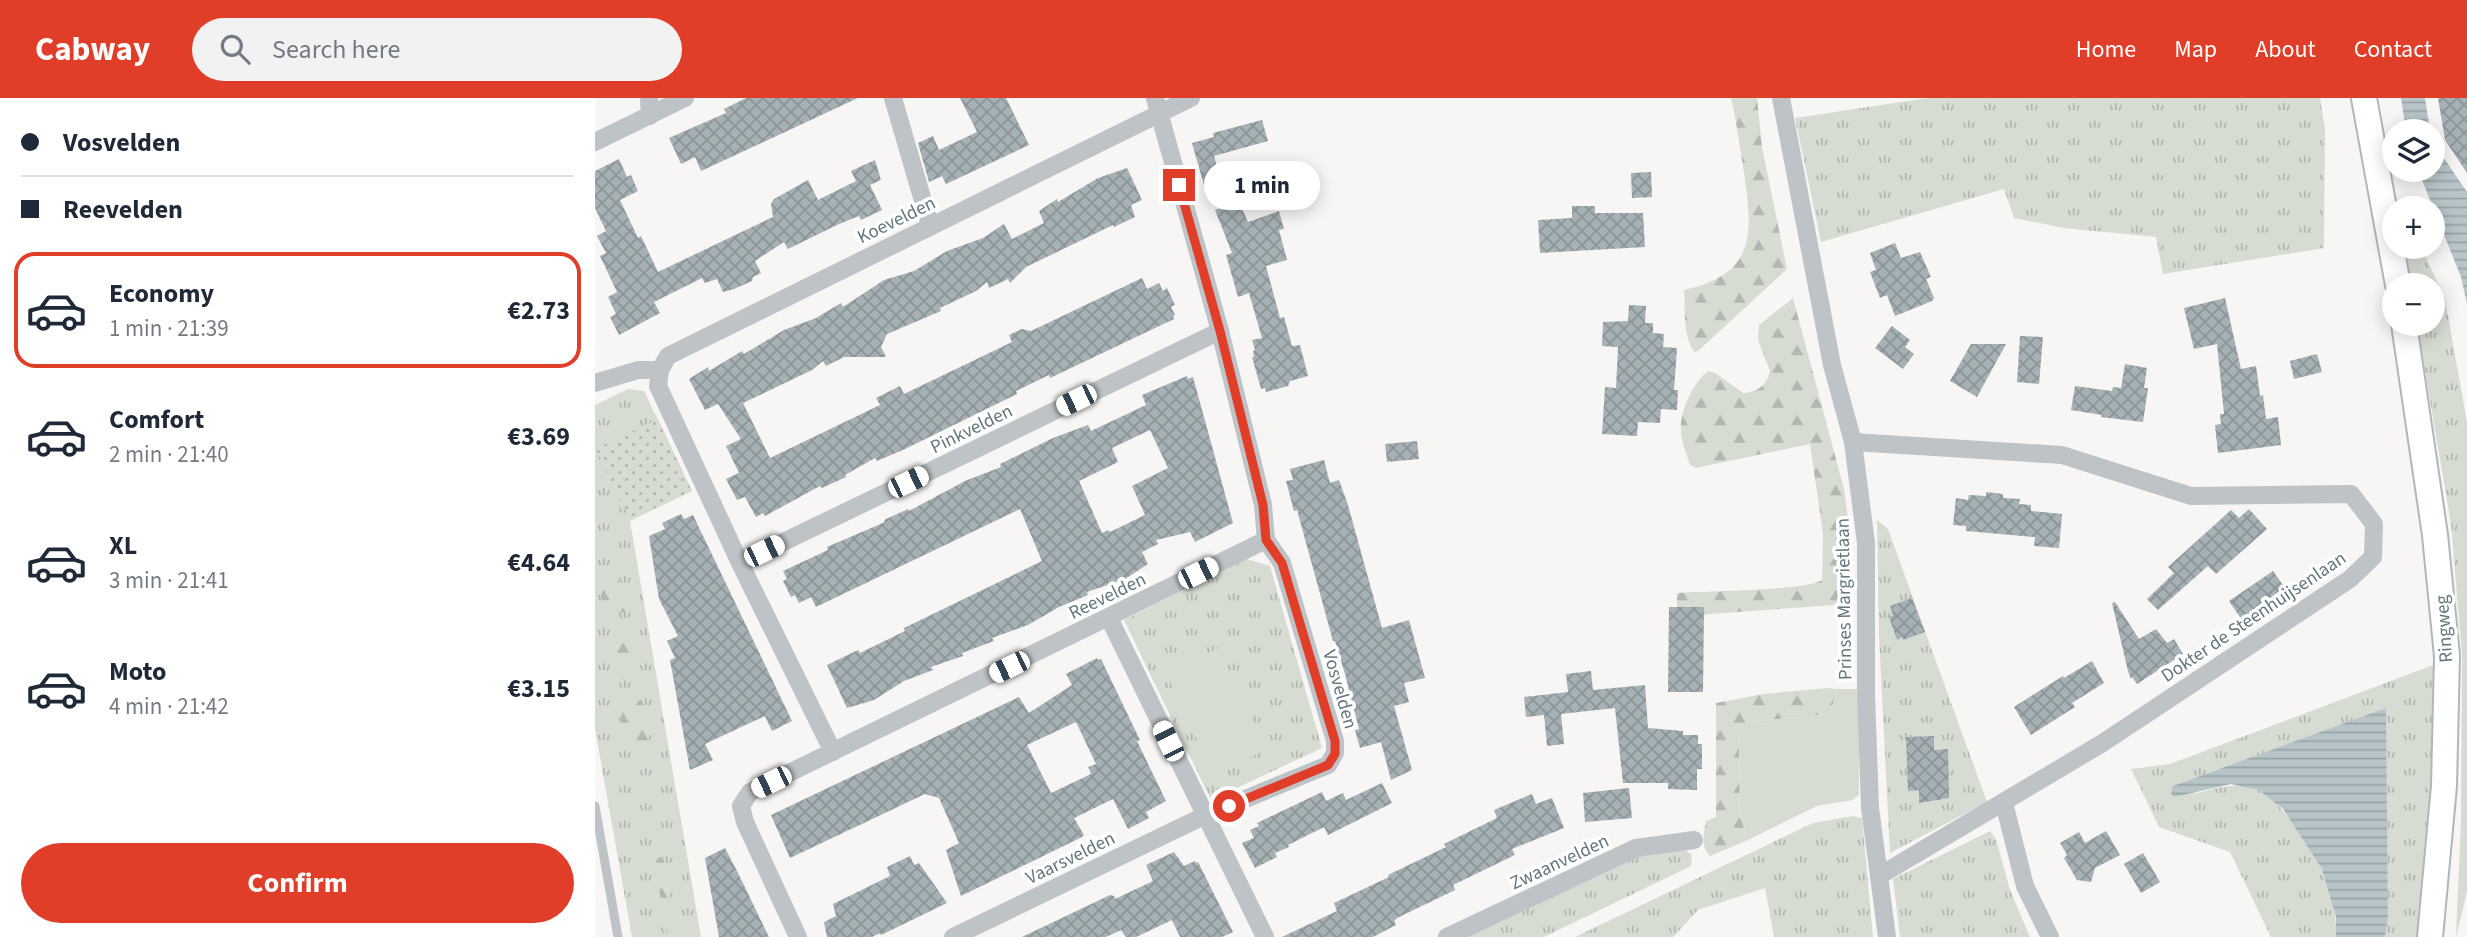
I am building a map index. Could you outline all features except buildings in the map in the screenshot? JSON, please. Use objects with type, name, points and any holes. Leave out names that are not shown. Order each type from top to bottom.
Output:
[{"type":"main road","points":[[2364,98],[2395,273]]},
{"type":"main road","name":"Ringweg","points":[[2406,336],[2435,535],[2447,656],[2444,786],[2430,937]]},
{"type":"street","points":[[595,142],[649,107],[685,98]]},
{"type":"street","points":[[893,98],[930,225]]},
{"type":"street","name":"Koevelden","points":[[660,370],[668,356],[930,225],[1156,105],[1191,98]]},
{"type":"street","name":"Prinses Margrietlaan","points":[[1781,98],[1832,365],[1853,442],[1866,543],[1868,780],[1887,937]]},
{"type":"street","points":[[1156,105],[1220,331],[1263,505],[1266,540]]},
{"type":"street","name":"Pinkvelden","points":[[740,563],[1220,331]]},
{"type":"street","points":[[595,383],[638,370],[660,370],[658,386],[740,563],[833,752]]},
{"type":"street","name":"Dokter de Steenhuijsenlaan","points":[[1853,442],[2062,456],[2191,496],[2351,494],[2374,524],[2373,557],[2350,579],[2102,744],[1879,876]]},
{"type":"street","name":"Reevelden","points":[[798,937],[745,822],[741,806],[750,792],[1266,540]]},
{"type":"street","name":"Vosvelden","points":[[1204,816],[1328,765],[1335,754],[1335,741],[1282,563],[1266,540]]},
{"type":"street","points":[[1109,618],[1265,937]]},
{"type":"street","points":[[2004,803],[2025,886],[2050,937]]},
{"type":"street","name":"Vaarsvelden","points":[[953,937],[1204,816]]},
{"type":"street","name":"Zwaanvelden","points":[[1447,937],[1636,848],[1694,840]]},
{"type":"lane","points":[[595,806],[618,937]]},
{"type":"green space","points":[[1731,98],[1757,98],[1762,147],[1787,269],[1694,352],[1686,330],[1684,290],[1708,283],[1725,274],[1737,262],[1748,233],[1747,195]]},
{"type":"green space","points":[[1928,98],[2320,98],[2325,129],[2324,248],[2163,274],[2156,237],[2064,228],[2014,218],[2004,189],[1821,242],[1795,118]]},
{"type":"green space","points":[[2406,259],[2427,259],[2433,273],[2408,273]]},
{"type":"green space","points":[[1793,298],[1844,489],[1850,532],[1849,604],[1682,616],[1677,610],[1677,593],[1775,588],[1812,584],[1822,580],[1823,534],[1810,444],[1696,468],[1690,465],[1681,432],[1682,416],[1688,398],[1709,371],[1743,393],[1757,390],[1764,384],[1770,371],[1758,340],[1759,325]]},
{"type":"green space","points":[[2445,299],[2467,422],[2467,892],[2456,937],[2461,821],[2462,655],[2451,524],[2419,336],[2445,336]]},
{"type":"green space","points":[[628,389],[644,391],[692,491],[630,521],[701,937],[632,937],[595,729],[595,405]]},
{"type":"green space","points":[[658,419],[692,491],[630,520],[595,449]]},
{"type":"green space","points":[[1877,520],[1888,529],[1987,802],[1890,853],[1879,636]]},
{"type":"green space","points":[[1247,559],[1270,566],[1322,748],[1211,800],[1124,620]]},
{"type":"green space","points":[[616,567],[625,612],[605,616],[596,570]]},
{"type":"green space","points":[[628,634],[635,677],[615,680],[607,638]]},
{"type":"green space","points":[[1219,648],[1266,750],[1213,774],[1166,673]]},
{"type":"green space","points":[[2436,664],[2436,737],[2420,937],[2385,937],[2388,918],[2385,708],[2191,795],[2225,786],[2242,786],[2259,790],[2276,803],[2311,849],[2322,869],[2333,903],[2336,937],[2271,937],[2230,852],[2159,827],[2131,769],[2170,764]]},
{"type":"green space","points":[[1837,689],[1830,714],[1748,722],[1739,727],[1740,815],[1748,840],[1710,856],[1703,839],[1706,821],[1716,817],[1716,703],[1763,694]]},
{"type":"green space","points":[[1837,689],[1859,689],[1859,795],[1853,800],[1817,806],[1748,840],[1740,815],[1739,727],[1748,722],[1830,714]]},
{"type":"green space","points":[[641,700],[649,746],[626,750],[619,703]]},
{"type":"green space","points":[[1853,816],[1862,818],[1873,937],[1774,937],[1765,888],[1698,910],[1673,937],[1575,937],[1813,823]]},
{"type":"green space","points":[[1990,831],[1996,839],[2010,890],[2030,937],[1900,937],[1893,879]]},
{"type":"green space","points":[[1686,850],[1692,855],[1691,866],[1544,937],[1457,937],[1633,855]]},
{"type":"green space","points":[[663,857],[678,937],[668,937],[653,859]]},
{"type":"shaded area","points":[[2401,98],[2425,98],[2428,119],[2404,119]]},
{"type":"shaded area","points":[[2445,160],[2467,192],[2467,304],[2461,277],[2445,237],[2445,196],[2428,196],[2423,182],[2445,182]]},
{"type":"shaded area","points":[[2386,708],[2388,918],[2385,937],[2336,937],[2336,917],[2322,869],[2283,809],[2259,790],[2231,784],[2174,797],[2171,794],[2173,786]]},
{"type":"route","points":[[1179,185],[1220,331],[1263,505],[1266,540],[1282,563],[1335,741],[1335,754],[1328,765],[1229,806]]}]
